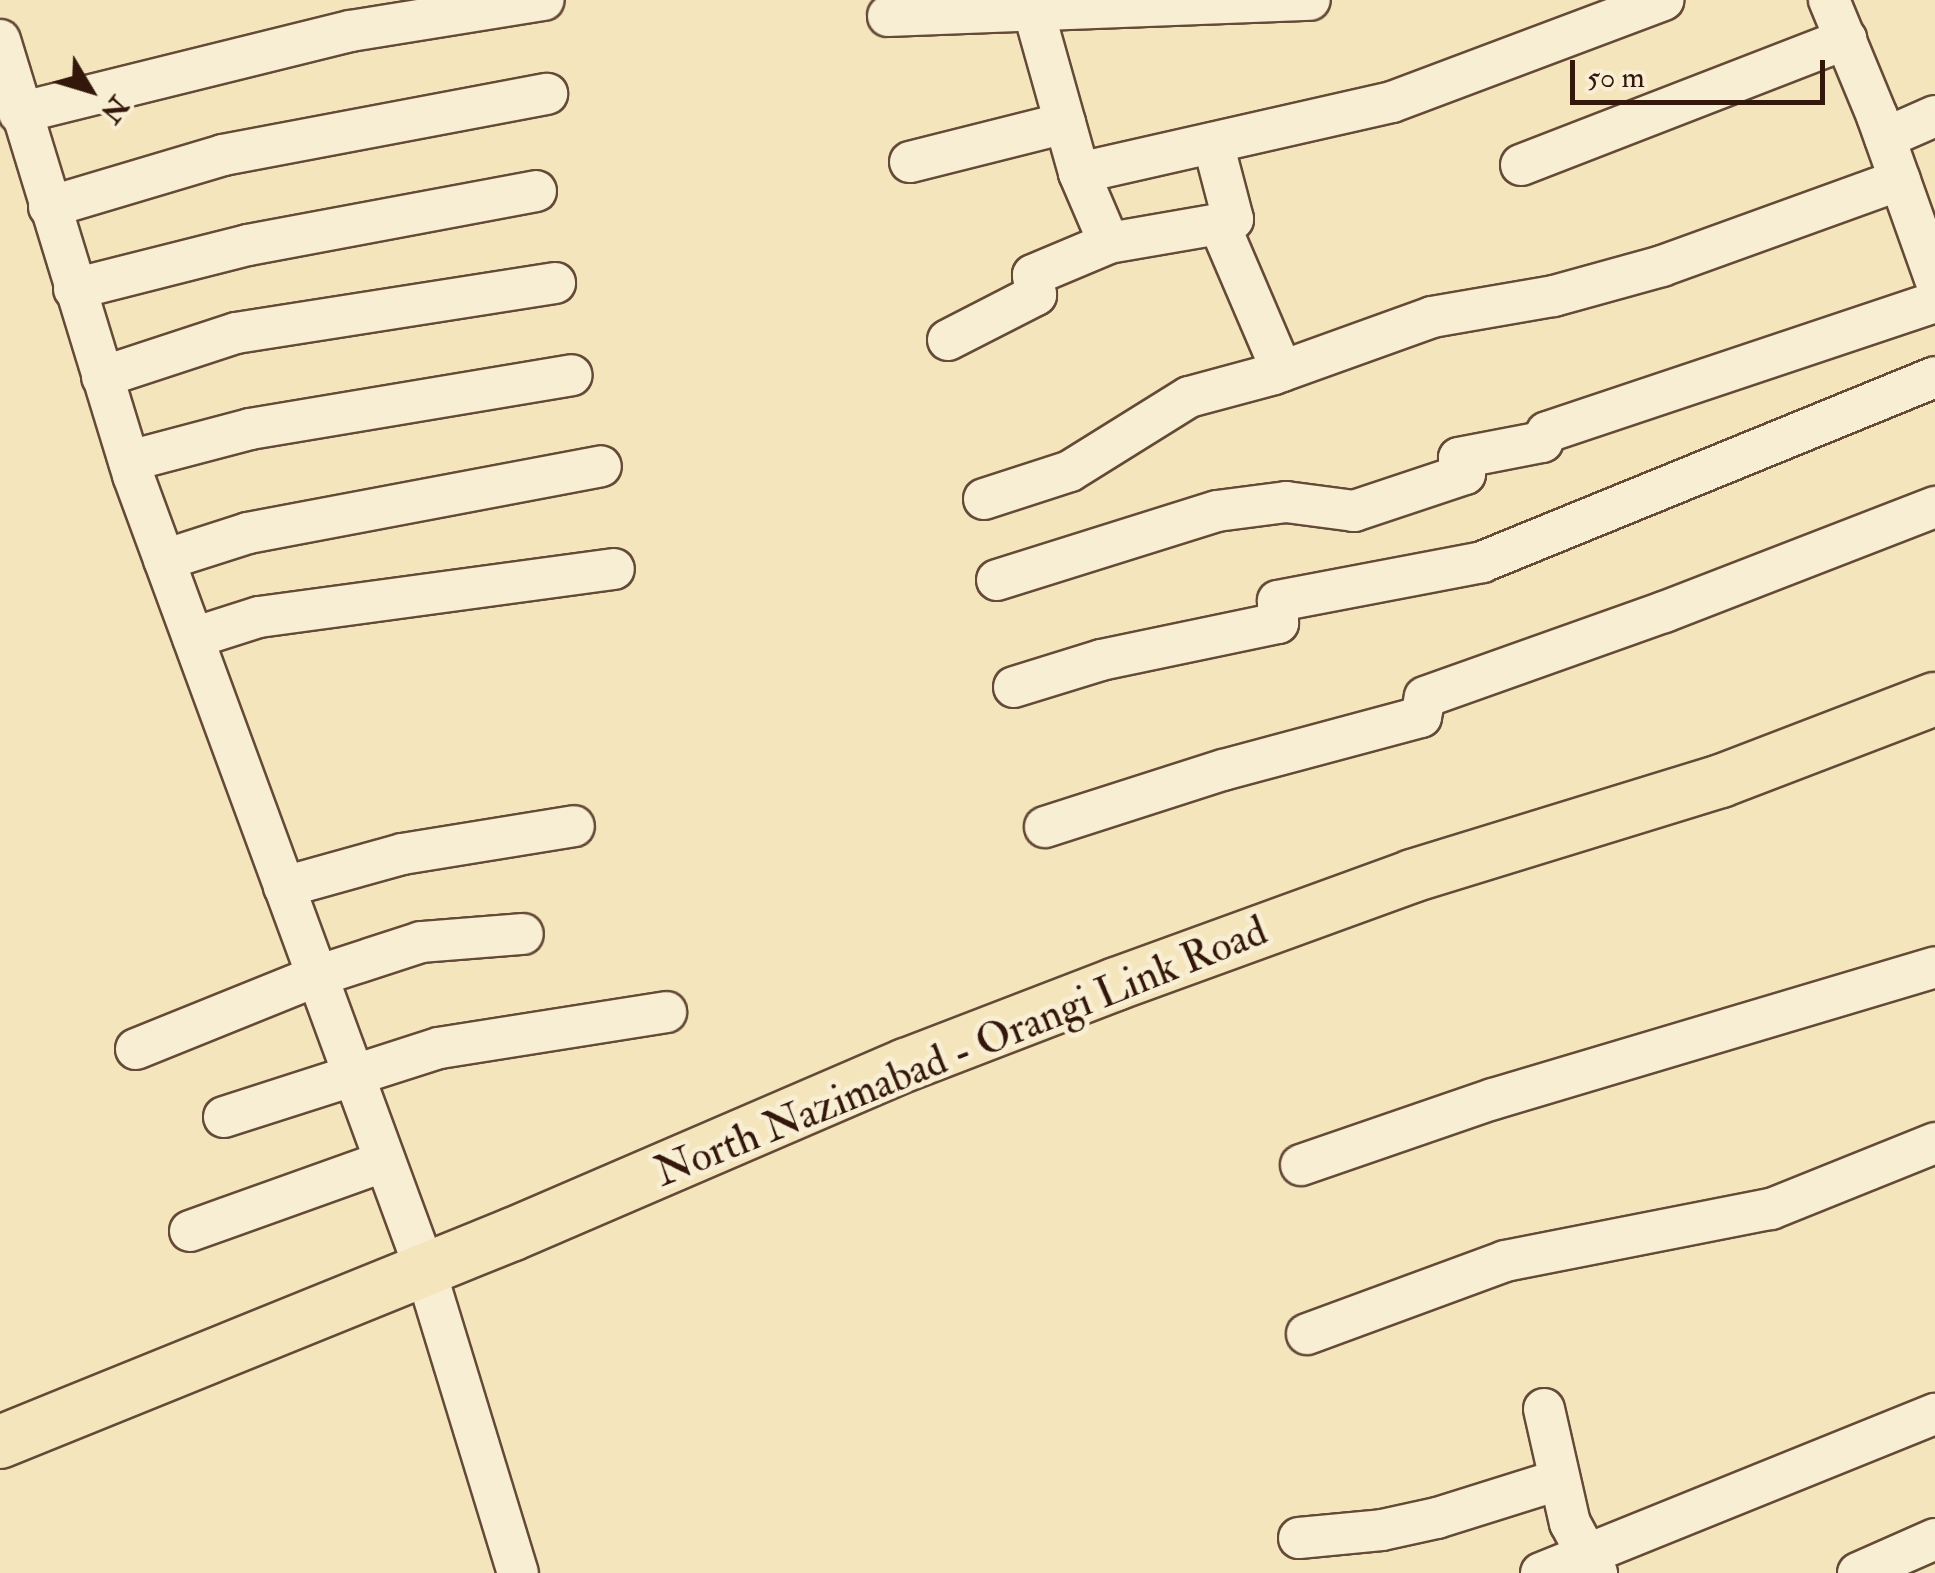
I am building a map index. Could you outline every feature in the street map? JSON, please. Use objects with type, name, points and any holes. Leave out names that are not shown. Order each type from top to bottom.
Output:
[{"type":"main road","name":"North Nazimabad - Orangi Link Road","points":[[0,1442],[424,1269],[906,1065],[1116,984],[1412,876],[1721,781],[1935,699]]},
{"type":"street","points":[[19,112],[350,31],[544,0]]},
{"type":"street","points":[[888,16],[1310,0]]},
{"type":"street","points":[[1079,173],[1392,102],[1664,0]]},
{"type":"street","points":[[1830,0],[1935,279]]},
{"type":"street","points":[[1033,9],[1079,173],[1109,243]]},
{"type":"street","points":[[1521,165],[1846,39]]},
{"type":"street","points":[[0,40],[128,462],[424,1269],[518,1573]]},
{"type":"street","points":[[49,208],[223,155],[546,94]]},
{"type":"street","points":[[1885,138],[1935,116]]},
{"type":"street","points":[[910,162],[1066,123]]},
{"type":"street","points":[[948,340],[1036,295],[1033,275],[1109,243],[1233,219],[1213,143]]},
{"type":"street","points":[[984,499],[1070,471],[1190,397],[1282,371],[1432,317],[1554,296],[1662,266],[1900,180]]},
{"type":"street","points":[[74,288],[248,245],[536,191]]},
{"type":"street","points":[[1220,224],[1282,371]]},
{"type":"street","points":[[102,378],[236,333],[555,283]]},
{"type":"street","points":[[997,580],[1217,511],[1286,502],[1354,510],[1465,474],[1459,458],[1542,442],[1547,432],[1935,302]]},
{"type":"street","points":[[128,462],[250,428],[571,375]]},
{"type":"street","points":[[1014,686],[1101,660],[1278,623],[1278,601],[1482,562],[1935,377]]},
{"type":"street","points":[[164,560],[248,533],[601,466]]},
{"type":"street","points":[[1044,828],[1224,770],[1421,716],[1426,697],[1664,612],[1935,507]]},
{"type":"street","points":[[193,638],[259,617],[614,568]]},
{"type":"street","points":[[284,887],[402,854],[574,826]]},
{"type":"street","points":[[136,1049],[317,976],[420,942],[523,934]]},
{"type":"street","points":[[1301,1165],[1493,1099],[1935,967]]},
{"type":"street","points":[[224,1118],[440,1048],[666,1012]]},
{"type":"street","points":[[1306,1334],[1505,1260],[1771,1210],[1935,1142]]},
{"type":"street","points":[[190,1231],[385,1161]]},
{"type":"street","points":[[1544,1409],[1570,1522],[1592,1562]]},
{"type":"street","points":[[1541,1573],[1592,1562],[1935,1414]]},
{"type":"street","points":[[1298,1538],[1382,1530],[1437,1518],[1558,1480]]},
{"type":"street","points":[[1858,1573],[1935,1539]]}]
